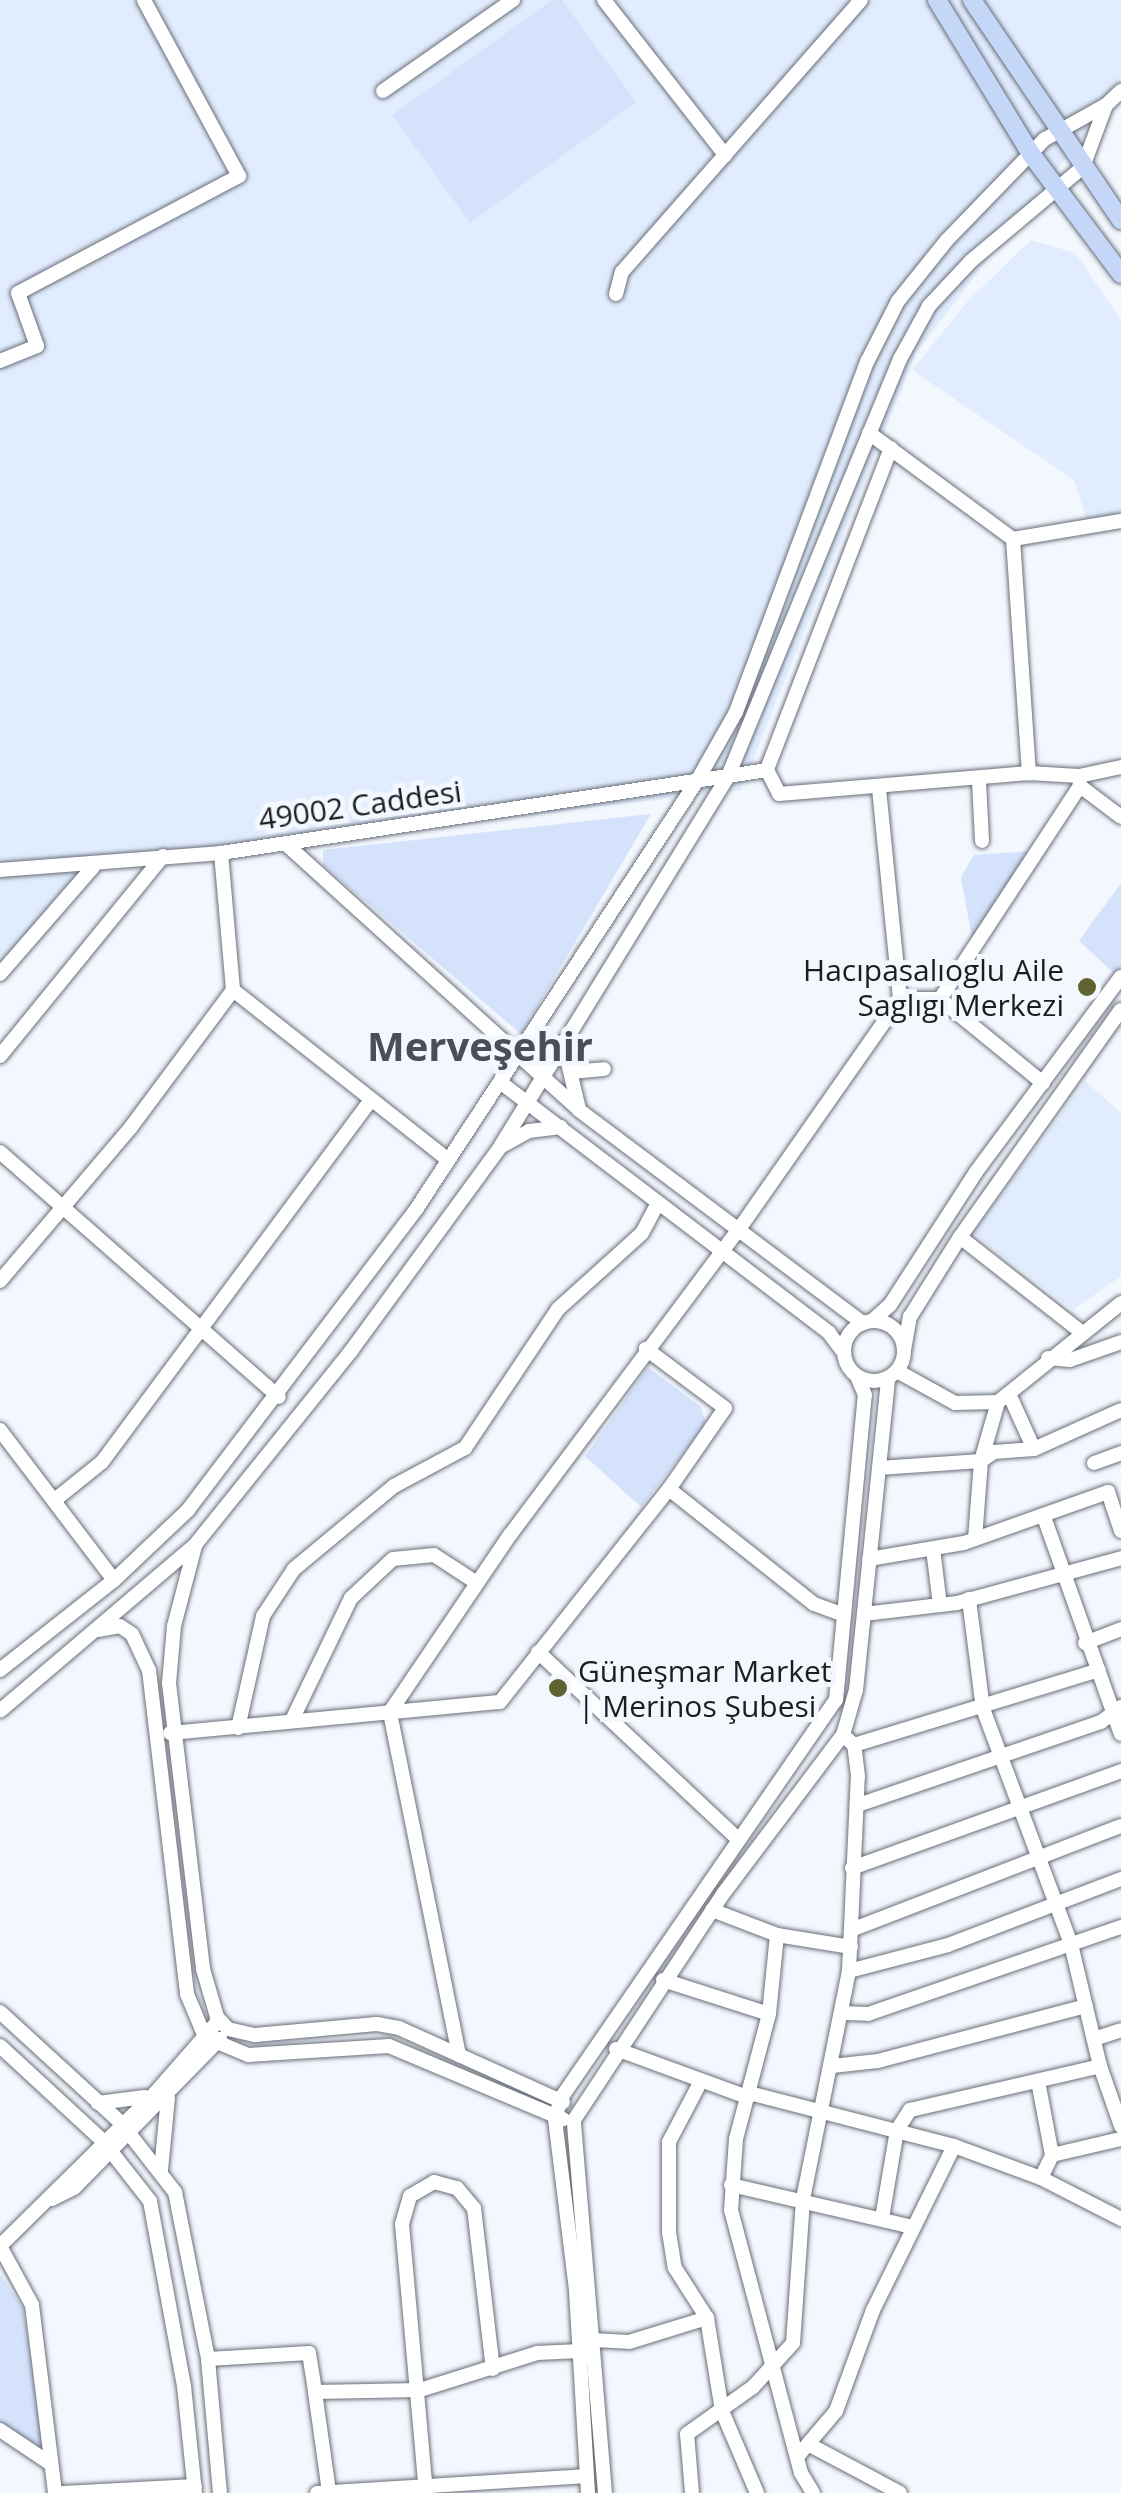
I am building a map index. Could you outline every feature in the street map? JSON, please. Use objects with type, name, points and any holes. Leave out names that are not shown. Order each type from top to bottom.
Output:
[{"type":"main road","points":[[937,0],[1031,154],[1121,274]]},
{"type":"main road","points":[[972,0],[1121,220]]},
{"type":"street","points":[[0,361],[37,346],[18,294],[238,176],[144,0]]},
{"type":"street","points":[[383,90],[513,0]]},
{"type":"street","points":[[604,0],[724,155]]},
{"type":"street","points":[[616,294],[622,272],[861,0]]},
{"type":"street","points":[[0,1670],[114,1580],[188,1510],[279,1396],[448,1160],[698,781],[736,712],[867,362],[898,301],[947,240],[1031,154],[1057,130],[1106,105],[1121,91]]},
{"type":"street","points":[[0,1711],[196,1544],[350,1351],[501,1146],[727,778],[869,433],[930,306],[1083,167],[1106,105]]},
{"type":"street","points":[[869,433],[1013,539],[1121,520]]},
{"type":"street","points":[[891,448],[768,770],[779,794],[979,782],[1029,774],[1079,781],[1121,767]]},
{"type":"street","points":[[1013,539],[1029,774]]},
{"type":"street","name":"49002 Caddesi","points":[[0,870],[92,866],[221,853],[768,770]]},
{"type":"street","points":[[1079,781],[1121,817]]},
{"type":"street","points":[[940,999],[1079,781]]},
{"type":"street","points":[[979,782],[982,841]]},
{"type":"street","points":[[459,2056],[390,1712],[477,1583],[718,1252],[737,1232],[900,999],[879,789]]},
{"type":"street","points":[[286,844],[522,1052],[542,1077],[579,1110],[737,1232],[867,1322],[890,1326],[904,1350]]},
{"type":"street","points":[[0,1281],[66,1204],[233,990],[221,853]]},
{"type":"street","points":[[0,1056],[163,856]]},
{"type":"street","points":[[0,974],[92,866]]},
{"type":"street","points":[[844,1352],[848,1335],[890,1305],[906,1273],[1121,977]]},
{"type":"street","points":[[233,990],[448,1160]]},
{"type":"street","points":[[900,999],[940,999],[1043,1082]]},
{"type":"street","points":[[692,2493],[686,2434],[722,2411],[772,2370],[794,2343],[803,2199],[824,2114],[849,1972],[858,1805],[848,1740],[892,1374],[904,1350],[910,1317],[960,1237],[1121,1010]]},
{"type":"street","points":[[563,1042],[579,1110]]},
{"type":"street","points":[[571,1072],[604,1069]]},
{"type":"street","points":[[500,1082],[829,1333],[844,1352],[865,1396],[836,1700],[560,2098],[555,2119],[580,2351],[588,2493]]},
{"type":"street","points":[[56,1499],[102,1462],[370,1102]]},
{"type":"street","points":[[501,1146],[529,1130],[562,1127]]},
{"type":"street","points":[[0,1152],[66,1204],[279,1396]]},
{"type":"street","points":[[238,1728],[263,1616],[294,1569],[394,1486],[465,1448],[558,1309],[642,1233],[658,1203]]},
{"type":"street","points":[[960,1237],[1080,1331]]},
{"type":"street","points":[[975,1539],[981,1462],[1004,1398],[1080,1331],[1121,1303]]},
{"type":"street","points":[[1048,1358],[1070,1360],[1121,1342]]},
{"type":"street","points":[[160,1731],[179,1735],[294,1718],[500,1702],[669,1489],[724,1408],[646,1350]]},
{"type":"street","points":[[857,1376],[892,1374],[955,1403],[1004,1398]]},
{"type":"street","points":[[1004,1398],[1034,1449]]},
{"type":"street","points":[[879,1468],[981,1462],[994,1452],[1034,1449],[1121,1410]]},
{"type":"street","points":[[0,1430],[114,1580]]},
{"type":"street","points":[[1094,1462],[1121,1453]]},
{"type":"street","points":[[669,1489],[814,1604],[844,1615]]},
{"type":"street","points":[[870,1559],[975,1539],[1108,1492],[1118,1510],[1121,1531]]},
{"type":"street","points":[[1044,1517],[1085,1642],[1117,1708],[1121,1734]]},
{"type":"street","points":[[196,1544],[170,1661],[204,1969],[224,2024]]},
{"type":"street","points":[[933,1548],[940,1605]]},
{"type":"street","points":[[294,1718],[351,1598],[393,1559],[434,1555],[477,1583]]},
{"type":"street","points":[[864,1614],[940,1605],[1061,1577],[1121,1558]]},
{"type":"street","points":[[969,1598],[983,1709],[1071,1944],[1097,2038],[1100,2066],[1121,2126]]},
{"type":"street","points":[[96,1630],[120,1626],[140,1645],[160,1731],[187,1994],[210,2041],[248,2055],[389,2046],[555,2119],[574,2120]]},
{"type":"street","points":[[1085,1642],[1121,1629]]},
{"type":"street","points":[[538,1652],[739,1840]]},
{"type":"street","points":[[574,2120],[616,2049],[712,1910],[848,1740],[983,1709],[1099,1670]]},
{"type":"street","points":[[858,1805],[1100,1722],[1117,1708]]},
{"type":"street","points":[[852,1868],[1121,1771]]},
{"type":"street","points":[[851,1930],[1121,1826]]},
{"type":"street","points":[[849,1972],[948,1945],[1121,1878]]},
{"type":"street","points":[[712,1910],[777,1935],[851,1948]]},
{"type":"street","points":[[843,2013],[868,2014],[1121,1927]]},
{"type":"street","points":[[777,1935],[769,2014],[747,2098],[731,2185],[734,2229],[797,2457],[812,2493]]},
{"type":"street","points":[[663,1980],[769,2014]]},
{"type":"street","points":[[832,2066],[897,2056],[1086,2006]]},
{"type":"street","points":[[0,2012],[126,2128],[161,2170],[188,2235],[208,2358],[220,2493]]},
{"type":"street","points":[[224,2024],[255,2035],[378,2024],[560,2098],[574,2120],[605,2493]]},
{"type":"street","points":[[0,2046],[106,2146],[150,2201],[160,2226],[195,2489],[59,2493],[32,2306],[0,2246],[52,2199],[74,2188],[106,2146],[162,2094],[224,2024]]},
{"type":"street","points":[[1097,2038],[1121,2030]]},
{"type":"street","points":[[616,2049],[747,2098]]},
{"type":"street","points":[[882,2218],[897,2130],[910,2110],[1100,2066]]},
{"type":"street","points":[[701,2081],[668,2142],[664,2165],[674,2268],[707,2318],[722,2411],[758,2493]]},
{"type":"street","points":[[1038,2081],[1052,2156],[1041,2178]]},
{"type":"street","points":[[98,2103],[132,2103],[162,2094]]},
{"type":"street","points":[[161,2170],[162,2094]]},
{"type":"street","points":[[747,2098],[753,2094],[954,2146],[1041,2178],[1121,2219]]},
{"type":"street","points":[[1052,2156],[1121,2139]]},
{"type":"street","points":[[797,2457],[836,2411],[913,2227],[954,2146]]},
{"type":"street","points":[[425,2489],[420,2390],[402,2224],[410,2196],[434,2182],[457,2188],[474,2208],[493,2369]]},
{"type":"street","points":[[731,2185],[913,2227]]},
{"type":"street","points":[[593,2340],[629,2342],[707,2318]]},
{"type":"street","points":[[315,2392],[420,2390],[536,2354],[580,2351]]},
{"type":"street","points":[[208,2358],[309,2352],[329,2492]]},
{"type":"street","points":[[0,2430],[52,2464]]},
{"type":"street","points":[[808,2444],[900,2493]]},
{"type":"street","points":[[317,2493],[586,2476]]},
{"type":"shaded area","points":[[0,0],[1121,0],[1121,101],[1076,144],[916,353],[741,790],[99,866],[0,979]]},
{"type":"shaded area","points":[[552,0],[562,0],[636,102],[470,223],[392,115]]},
{"type":"shaded area","points":[[1031,240],[1075,253],[1121,320],[1121,513],[1088,523],[1074,480],[912,370],[968,301]]},
{"type":"shaded area","points":[[651,814],[521,1034],[323,865],[323,850]]},
{"type":"shaded area","points":[[1032,851],[973,943],[961,877],[974,855]]},
{"type":"shaded area","points":[[1121,883],[1121,968],[1116,975],[1079,941]]},
{"type":"shaded area","points":[[1085,1081],[1121,1113],[1121,1276],[1073,1310],[973,1233]]},
{"type":"shaded area","points":[[648,1367],[700,1406],[706,1423],[641,1507],[585,1456]]},
{"type":"shaded area","points":[[0,2274],[23,2308],[45,2454],[0,2425]]},
{"type":"place","name":"Hacıpasalıoglu Aile Saglıgı Merkezi","points":[[1087,987]]},
{"type":"place","name":"Güneşmar Market | Merinos Şubesi","points":[[558,1688]]},
{"type":"district","name":"Merveşehir","points":[[480,1046]]}]
